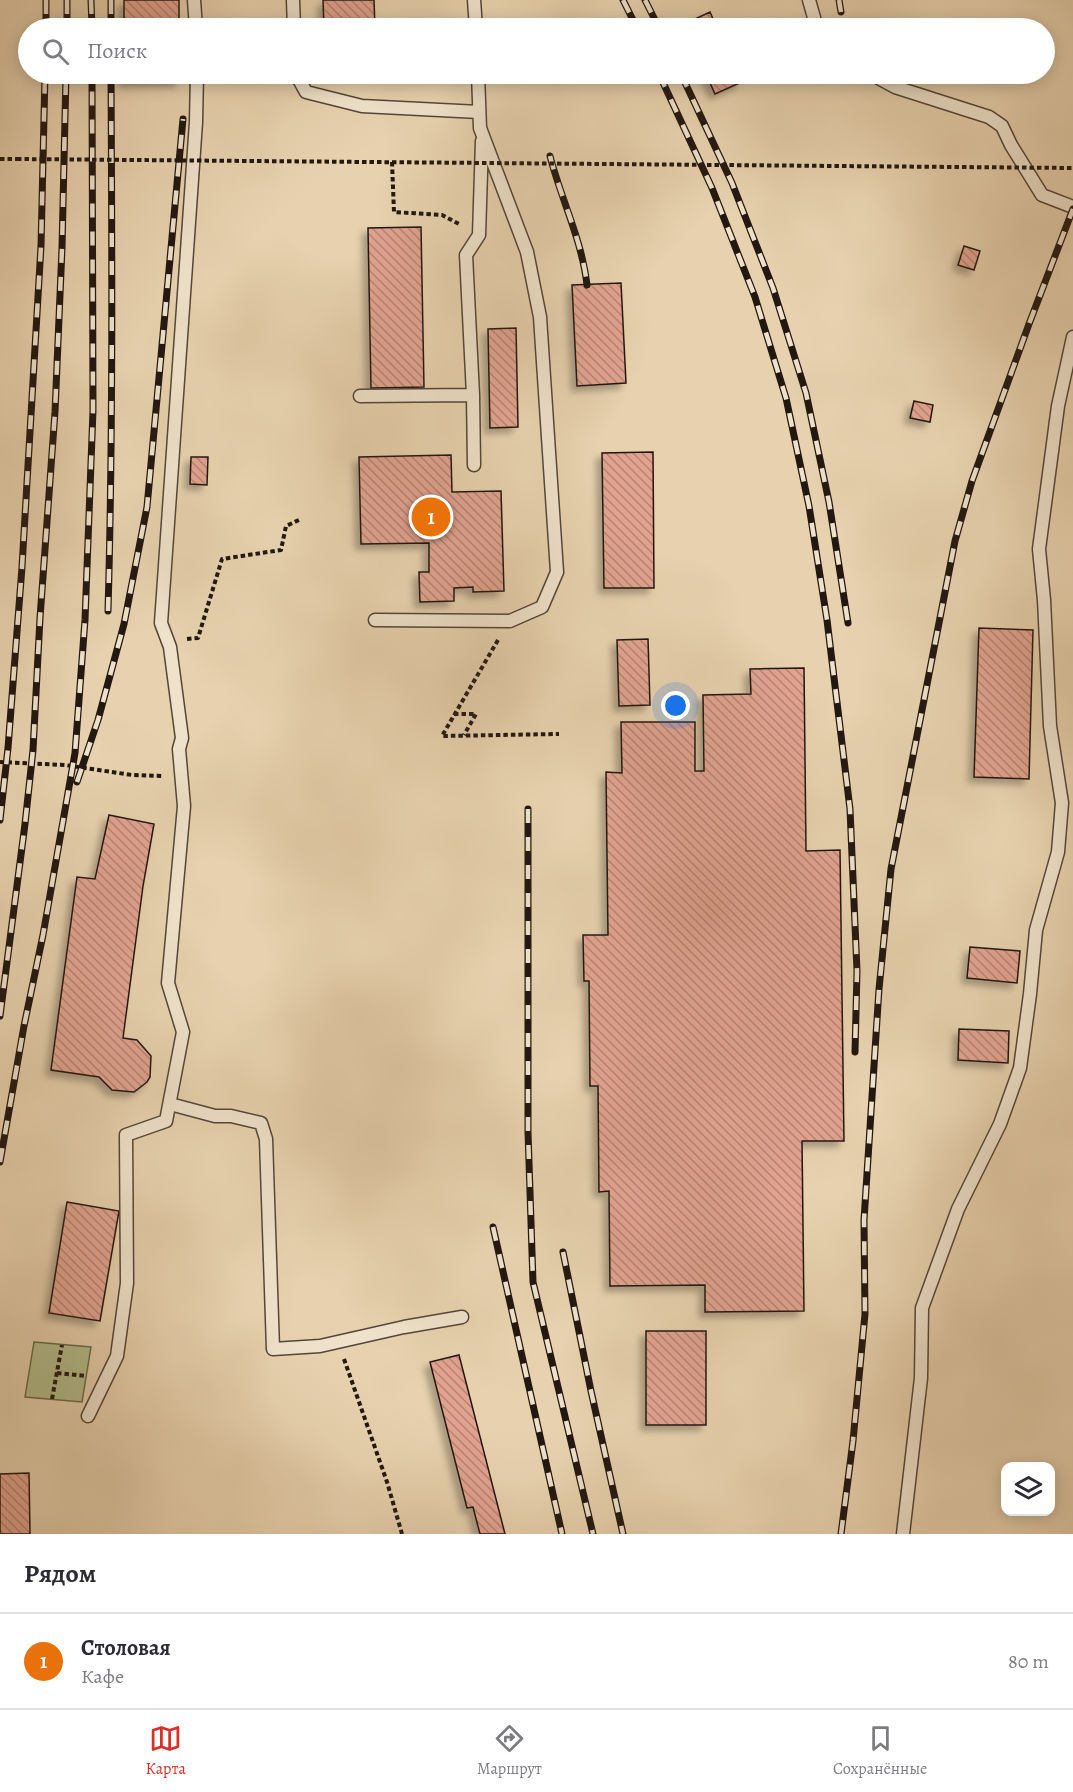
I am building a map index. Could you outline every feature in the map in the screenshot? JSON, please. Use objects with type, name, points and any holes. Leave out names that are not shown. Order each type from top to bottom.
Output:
[{"type":"lane","points":[[194,0],[195,18]]},
{"type":"lane","points":[[294,0],[294,18]]},
{"type":"lane","points":[[474,0],[475,18]]},
{"type":"lane","points":[[808,0],[814,18]]},
{"type":"lane","points":[[88,1416],[117,1356],[127,1283],[126,1135],[166,1121],[183,1032],[168,983],[184,806],[179,749],[182,738],[170,647],[161,623],[196,134],[197,84]]},
{"type":"lane","points":[[302,84],[306,92],[362,106],[479,112]]},
{"type":"lane","points":[[375,620],[510,621],[542,607],[557,572],[540,316],[527,252],[480,128],[478,84]]},
{"type":"lane","points":[[890,84],[990,117],[1002,126],[1042,195],[1073,207]]},
{"type":"lane","points":[[474,465],[466,255],[479,235],[482,134]]},
{"type":"lane","points":[[903,1534],[921,1377],[922,1308],[958,1209],[1000,1124],[1020,1068],[1036,930],[1058,852],[1062,803],[1050,726],[1044,600],[1039,549],[1059,406],[1073,337]]},
{"type":"lane","points":[[360,396],[473,394]]},
{"type":"lane","points":[[170,1104],[215,1116],[231,1116],[261,1123],[266,1139],[273,1349],[313,1347],[462,1317]]},
{"type":"path","points":[[0,159],[1073,168]]},
{"type":"path","points":[[392,162],[394,212],[442,215]]},
{"type":"path","points":[[170,647],[184,640],[198,638],[222,559],[282,550],[286,526],[299,520]]},
{"type":"path","points":[[498,639],[442,736],[559,734]]},
{"type":"path","points":[[454,714],[476,714],[464,736]]},
{"type":"path","points":[[0,762],[65,765],[132,775],[166,776]]},
{"type":"path","points":[[338,1341],[387,1482],[402,1534]]},
{"type":"path","points":[[52,1399],[63,1345]]},
{"type":"path","points":[[57,1373],[86,1376]]},
{"type":"green space","points":[[34,1342],[91,1347],[82,1402],[25,1397]]},
{"type":"building","points":[[124,0],[179,0],[179,18],[124,18]]},
{"type":"building","points":[[323,0],[374,0],[375,18],[324,18]]},
{"type":"building","points":[[710,12],[713,18],[697,18]]},
{"type":"building","points":[[710,84],[738,84],[715,94]]},
{"type":"building","points":[[421,227],[424,387],[371,388],[368,228]]},
{"type":"building","points":[[964,246],[980,251],[974,270],[958,265]]},
{"type":"building","points":[[621,283],[626,383],[577,386],[572,285]]},
{"type":"building","points":[[516,328],[518,427],[490,428],[488,329]]},
{"type":"building","points":[[914,401],[933,405],[930,422],[910,418]]},
{"type":"building","points":[[653,452],[654,588],[604,588],[602,453]]},
{"type":"building","points":[[451,455],[452,492],[501,491],[504,591],[473,592],[473,587],[454,588],[454,601],[420,602],[419,572],[429,572],[429,543],[361,544],[359,457]]},
{"type":"building","points":[[191,457],[208,457],[207,485],[190,484]]},
{"type":"building","points":[[979,628],[1033,630],[1029,779],[974,777]]},
{"type":"building","points":[[648,639],[650,705],[619,706],[617,640]]},
{"type":"building","points":[[804,668],[806,851],[840,850],[844,1141],[802,1141],[804,1311],[705,1312],[705,1285],[610,1286],[609,1191],[599,1192],[598,1086],[590,1086],[589,981],[584,981],[583,935],[608,935],[606,772],[622,773],[621,722],[695,722],[695,771],[704,771],[703,695],[751,694],[750,669]]},
{"type":"building","points":[[109,815],[154,824],[143,886],[123,1038],[137,1040],[151,1056],[150,1077],[134,1092],[112,1090],[99,1077],[51,1070],[77,877],[95,879]]},
{"type":"building","points":[[970,947],[1020,951],[1017,983],[967,978]]},
{"type":"building","points":[[959,1029],[1009,1031],[1008,1063],[958,1060]]},
{"type":"building","points":[[67,1202],[119,1211],[100,1321],[49,1313]]},
{"type":"building","points":[[646,1331],[706,1331],[706,1425],[646,1425]]},
{"type":"building","points":[[459,1355],[505,1534],[480,1534],[473,1507],[467,1508],[430,1362]]},
{"type":"building","points":[[29,1473],[30,1534],[0,1534],[0,1474]]},
{"type":"railway","points":[[46,0],[46,18]]},
{"type":"railway","points":[[67,0],[67,18]]},
{"type":"railway","points":[[91,0],[92,18]]},
{"type":"railway","points":[[111,0],[111,18]]},
{"type":"railway","points":[[623,0],[632,18]]},
{"type":"railway","points":[[645,0],[654,18]]},
{"type":"railway","points":[[839,0],[841,12]]},
{"type":"railway","points":[[0,820],[22,567],[41,246],[45,84]]},
{"type":"railway","points":[[0,1016],[33,750],[55,412],[66,84]]},
{"type":"railway","points":[[0,1162],[75,753],[85,620],[93,410],[92,84]]},
{"type":"railway","points":[[108,611],[112,275],[111,84]]},
{"type":"railway","points":[[664,84],[712,188],[755,297],[786,398],[809,506],[827,620],[850,809],[857,971],[855,1052]]},
{"type":"railway","points":[[686,84],[732,183],[773,288],[806,393],[829,502],[848,623]]},
{"type":"railway","points":[[77,782],[98,720],[124,624],[147,507],[183,119]]},
{"type":"railway","points":[[550,156],[581,252],[587,285]]},
{"type":"railway","points":[[841,1534],[853,1441],[865,1314],[864,1220],[879,989],[891,869],[955,541],[972,481],[1073,209]]},
{"type":"railway","points":[[528,809],[528,1132],[533,1282],[593,1534]]},
{"type":"railway","points":[[493,1227],[562,1534]]},
{"type":"railway","points":[[563,1252],[623,1534]]},
{"type":"place","name":"Столовая","points":[[431,517]]}]
